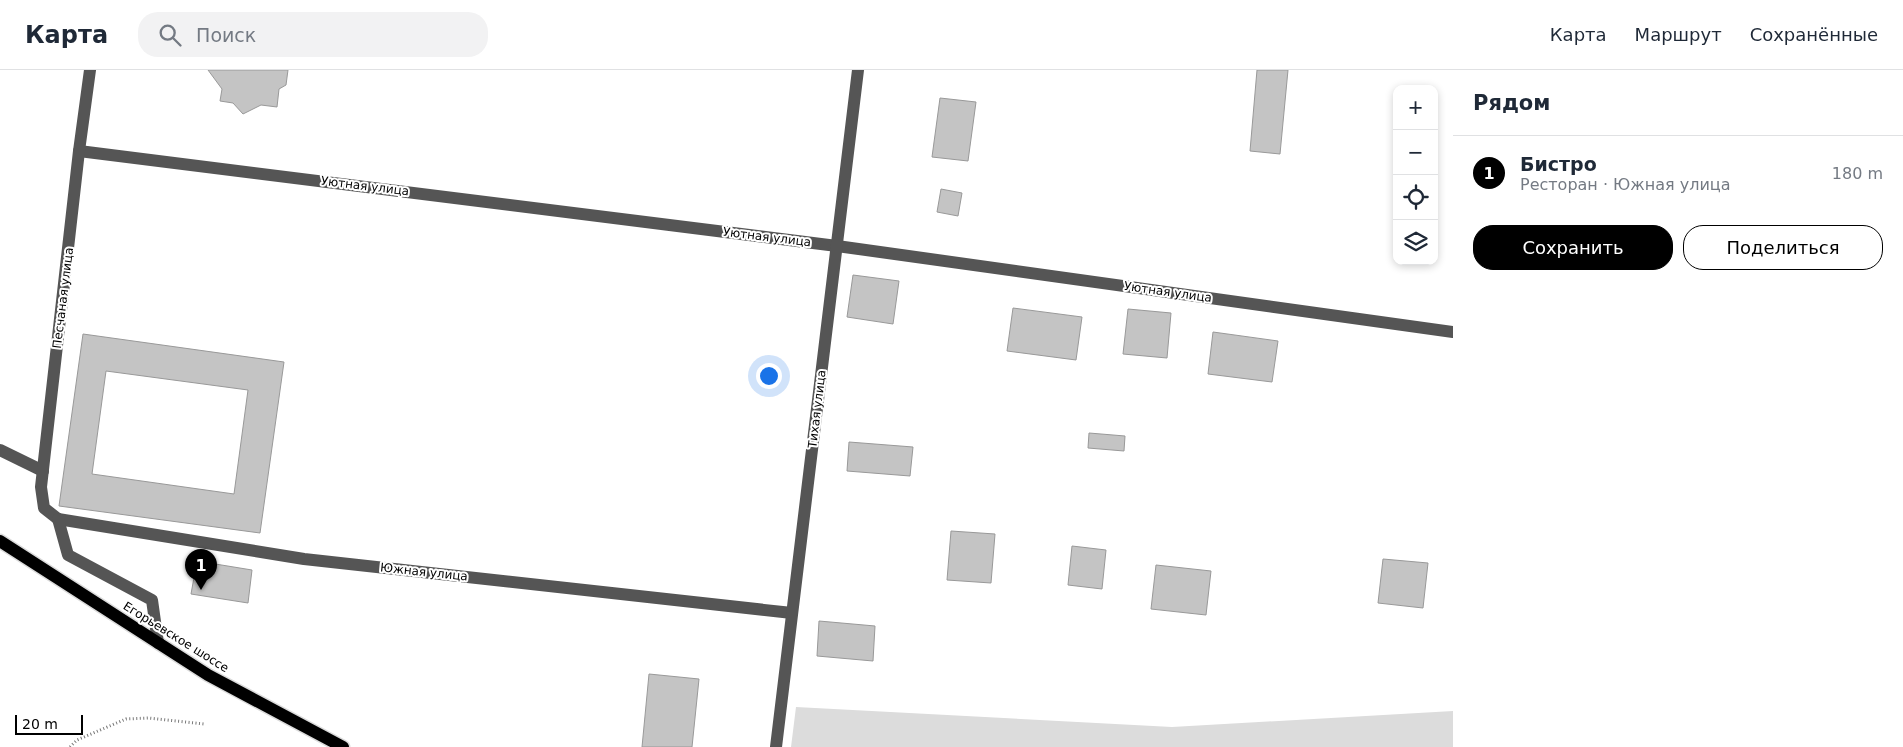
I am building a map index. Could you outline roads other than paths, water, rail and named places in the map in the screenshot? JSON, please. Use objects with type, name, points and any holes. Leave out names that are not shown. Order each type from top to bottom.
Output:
[{"type":"main road","name":"Егорьевское шоссе","points":[[0,541],[208,675],[343,747]]},
{"type":"street","name":"Песчаная улица","points":[[58,519],[44,508],[41,487],[90,70]]},
{"type":"street","name":"Тихая улица","points":[[776,747],[858,70]]},
{"type":"street","name":"Уютная улица","points":[[80,150],[837,246],[1453,332]]},
{"type":"street","points":[[0,450],[43,471]]},
{"type":"street","points":[[58,519],[68,555],[152,600],[158,643]]},
{"type":"street","name":"Южная улица","points":[[58,519],[304,559],[792,613]]},
{"type":"place","name":"Бистро","points":[[201,590]]}]
